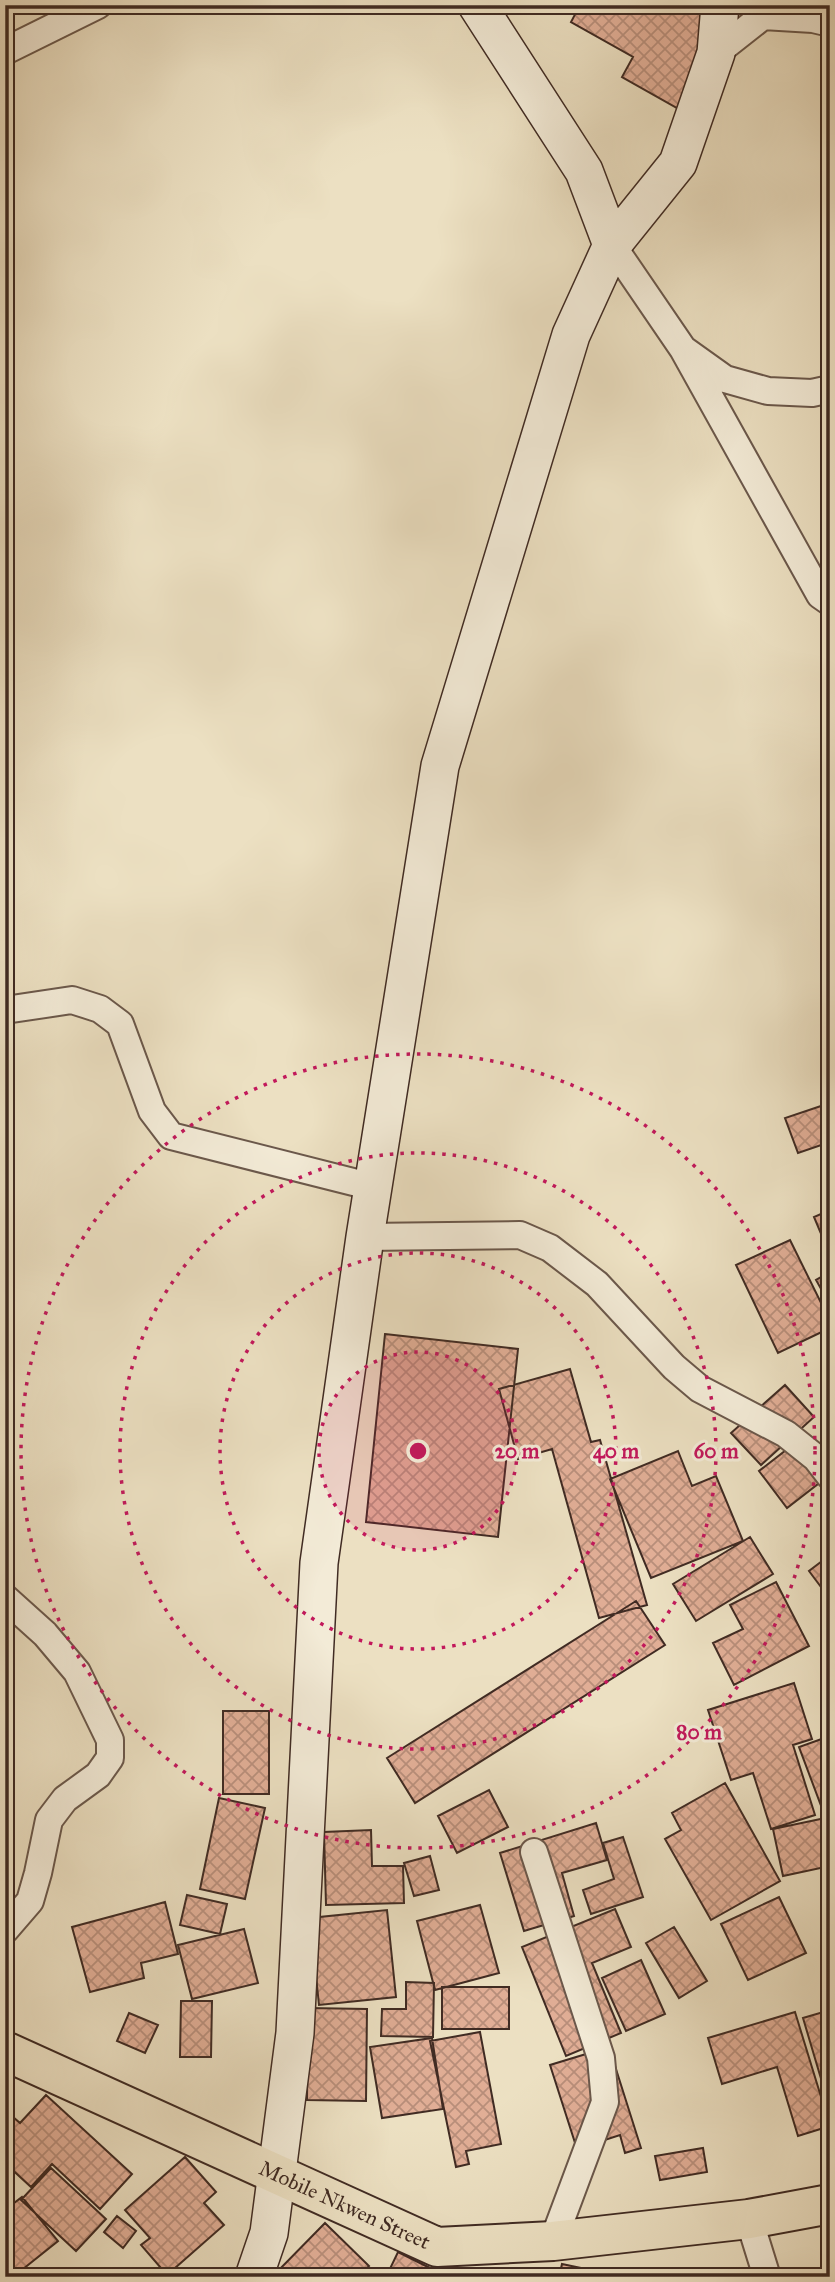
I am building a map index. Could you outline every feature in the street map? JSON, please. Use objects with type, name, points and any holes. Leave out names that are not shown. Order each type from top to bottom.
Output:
[{"type":"highway","name":"Mobile Nkwen Street","points":[[5,2051],[277,2172],[437,2247],[553,2241],[749,2219],[830,2204]]},
{"type":"street","points":[[5,51],[98,5]]},
{"type":"street","points":[[477,5],[584,171],[612,245],[683,348],[820,595],[830,602]]},
{"type":"street","points":[[254,2277],[269,2233],[295,2033],[320,1563],[365,1237],[440,766],[571,335],[612,245],[678,163],[716,53],[720,5]]},
{"type":"street","points":[[716,53],[767,11],[830,23]]},
{"type":"street","points":[[683,348],[724,379],[768,391],[812,393],[830,389]]},
{"type":"street","points":[[5,1010],[72,1000],[100,1009],[120,1024],[152,1111],[171,1136],[373,1187]]},
{"type":"street","points":[[365,1237],[520,1235],[550,1248],[597,1284],[674,1367],[700,1389],[786,1434],[816,1458],[830,1476]]},
{"type":"street","points":[[5,1598],[45,1634],[77,1672],[110,1740],[110,1758],[98,1775],[65,1799],[49,1820],[30,1901],[5,1930]]},
{"type":"street","points":[[534,1853],[601,2058],[605,2102],[553,2241]]},
{"type":"street","points":[[749,2219],[767,2277]]},
{"type":"building","points":[[580,5],[733,5],[740,10],[693,117],[622,77],[633,57],[571,22]]},
{"type":"building","points":[[830,1103],[830,1142],[798,1153],[785,1118]]},
{"type":"building","points":[[830,1210],[830,1238],[824,1241],[814,1217]]},
{"type":"building","points":[[790,1240],[830,1321],[830,1328],[778,1353],[736,1265]]},
{"type":"building","points":[[830,1272],[830,1305],[816,1280]]},
{"type":"building","points":[[385,1334],[518,1349],[498,1537],[366,1522]]},
{"type":"building","points":[[570,1369],[591,1442],[600,1440],[647,1605],[599,1618],[552,1449],[518,1459],[499,1389]]},
{"type":"building","points":[[785,1385],[814,1417],[761,1465],[731,1433]]},
{"type":"building","points":[[799,1440],[827,1477],[787,1508],[759,1471]]},
{"type":"building","points":[[678,1451],[692,1486],[716,1476],[743,1541],[651,1578],[610,1479]]},
{"type":"building","points":[[750,1537],[773,1574],[696,1621],[673,1584]]},
{"type":"building","points":[[830,1555],[830,1599],[809,1571]]},
{"type":"building","points":[[776,1582],[809,1646],[734,1685],[713,1643],[743,1629],[730,1605]]},
{"type":"building","points":[[636,1601],[665,1645],[415,1803],[387,1758]]},
{"type":"building","points":[[794,1683],[812,1739],[793,1745],[815,1815],[771,1829],[753,1773],[731,1780],[708,1710]]},
{"type":"building","points":[[223,1711],[269,1711],[269,1794],[223,1794]]},
{"type":"building","points":[[830,1736],[830,1818],[826,1819],[799,1747]]},
{"type":"building","points":[[725,1783],[780,1881],[711,1920],[665,1839],[681,1830],[672,1813]]},
{"type":"building","points":[[489,1790],[508,1827],[457,1853],[438,1816]]},
{"type":"building","points":[[219,1798],[265,1808],[245,1899],[200,1889]]},
{"type":"building","points":[[830,1817],[830,1866],[783,1876],[773,1829]]},
{"type":"building","points":[[596,1823],[607,1860],[562,1873],[574,1916],[524,1931],[500,1853]]},
{"type":"building","points":[[371,1830],[372,1866],[403,1866],[404,1903],[326,1905],[324,1832]]},
{"type":"building","points":[[623,1837],[643,1897],[591,1914],[583,1890],[614,1879],[603,1843]]},
{"type":"building","points":[[430,1856],[439,1890],[414,1896],[404,1863]]},
{"type":"building","points":[[830,1894],[830,1919],[822,1896]]},
{"type":"building","points":[[187,1895],[227,1904],[220,1934],[180,1925]]},
{"type":"building","points":[[779,1897],[806,1953],[748,1980],[721,1924]]},
{"type":"building","points":[[165,1902],[178,1954],[141,1963],[144,1978],[90,1992],[72,1927]]},
{"type":"building","points":[[480,1905],[499,1973],[435,1990],[417,1921]]},
{"type":"building","points":[[615,1909],[631,1947],[592,1963],[621,2033],[566,2056],[522,1947]]},
{"type":"building","points":[[387,1910],[396,1997],[319,2005],[310,1918]]},
{"type":"building","points":[[674,1927],[707,1981],[679,1998],[646,1943]]},
{"type":"building","points":[[244,1929],[258,1983],[192,1999],[178,1945]]},
{"type":"building","points":[[641,1960],[665,2014],[626,2031],[602,1978]]},
{"type":"building","points":[[406,1982],[434,1983],[433,2037],[381,2036],[382,2009],[406,2009]]},
{"type":"building","points":[[442,1987],[509,1987],[509,2029],[442,2029]]},
{"type":"building","points":[[181,2001],[212,2001],[211,2057],[180,2057]]},
{"type":"building","points":[[308,2008],[367,2009],[366,2101],[307,2100]]},
{"type":"building","points":[[830,2010],[830,2109],[803,2018]]},
{"type":"building","points":[[795,2012],[830,2126],[798,2136],[777,2067],[722,2084],[708,2038]]},
{"type":"building","points":[[129,2013],[158,2025],[145,2053],[117,2041]]},
{"type":"building","points":[[480,2032],[501,2144],[466,2151],[469,2164],[456,2167],[430,2041]]},
{"type":"building","points":[[432,2038],[443,2109],[382,2118],[370,2047]]},
{"type":"building","points":[[609,2047],[641,2148],[625,2153],[620,2135],[577,2149],[550,2065]]},
{"type":"building","points":[[46,2095],[132,2174],[100,2209],[52,2164],[31,2187],[5,2163],[5,2110],[20,2123]]},
{"type":"building","points":[[703,2148],[707,2172],[660,2180],[655,2156]]},
{"type":"building","points":[[185,2157],[216,2192],[204,2203],[224,2225],[167,2275],[141,2245],[150,2238],[125,2210]]},
{"type":"building","points":[[51,2168],[106,2219],[76,2251],[21,2200]]},
{"type":"building","points":[[22,2197],[58,2241],[10,2277],[5,2270],[5,2210]]},
{"type":"building","points":[[117,2216],[136,2231],[123,2248],[104,2232]]},
{"type":"building","points":[[325,2223],[369,2266],[358,2277],[272,2277]]},
{"type":"building","points":[[398,2252],[448,2277],[386,2277]]},
{"type":"building","points":[[562,2264],[624,2277],[559,2277]]}]
